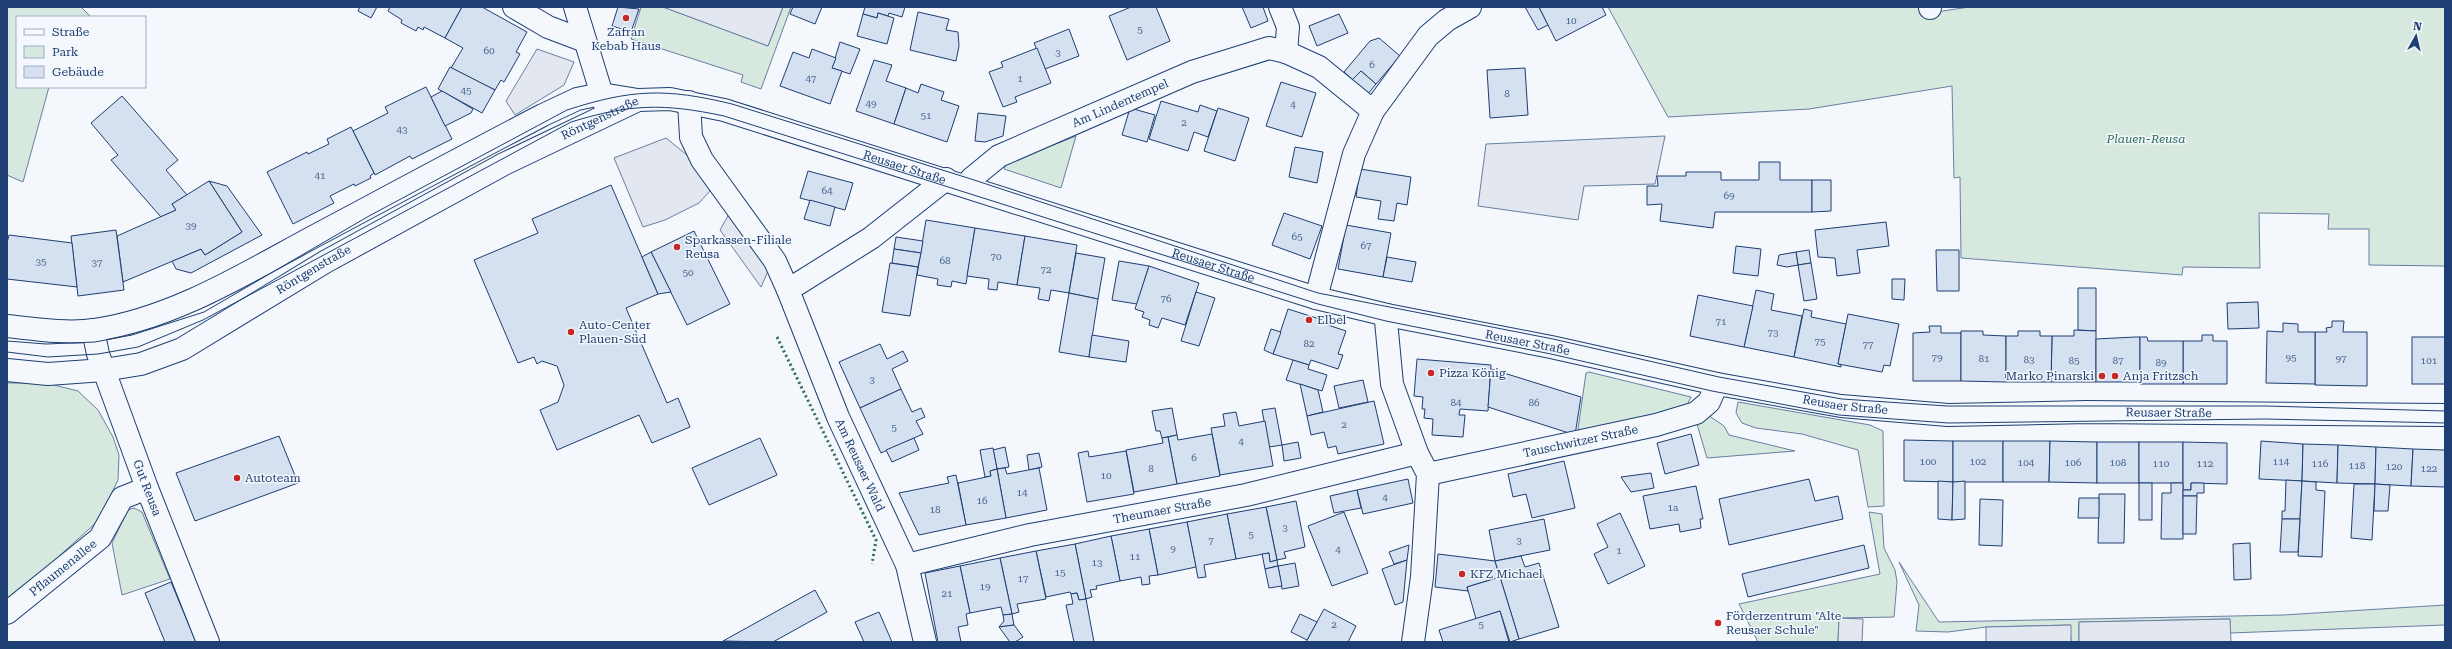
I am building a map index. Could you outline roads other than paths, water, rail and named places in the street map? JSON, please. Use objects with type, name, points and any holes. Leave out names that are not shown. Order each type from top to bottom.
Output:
[{"type":"street","points":[[514,7],[548,27],[585,41]]},
{"type":"street","points":[[575,7],[601,94],[609,114]]},
{"type":"street","points":[[1280,7],[1288,27],[1286,52]]},
{"type":"street","points":[[1316,298],[1354,154],[1373,111],[1428,36],[1447,20],[1470,7]]},
{"type":"street","name":"Am Lindentempel","points":[[968,186],[971,179],[999,156],[1192,72],[1269,48],[1286,52],[1319,67],[1373,111]]},
{"type":"street","name":"Röntgenstraße","points":[[7,326],[47,330],[93,330],[142,319],[194,299],[293,249],[543,115],[577,99],[601,94],[638,100]]},
{"type":"street","name":"Reusaer Straße","points":[[638,100],[665,99],[689,102],[724,110],[946,179],[1316,298],[1387,315],[1551,347],[1717,384],[1841,406],[1948,415],[2087,412],[2445,415]]},
{"type":"street","name":"Röntgenstraße","points":[[7,370],[48,374],[104,370],[141,364],[182,349],[325,262],[504,164],[638,100]]},
{"type":"street","name":"Am Reusaer Wald","points":[[689,102],[691,137],[702,160],[775,261],[788,290],[838,417],[907,565],[925,642]]},
{"type":"street","points":[[788,290],[871,238],[946,179]]},
{"type":"street","points":[[1387,315],[1386,321],[1392,384],[1417,453],[1428,474],[1422,577],[1414,642]]},
{"type":"street","name":"Gut Reusa","points":[[93,330],[104,370],[147,488],[208,642]]},
{"type":"street","name":"Tauschwitzer Straße","points":[[1428,474],[1656,425],[1696,413],[1709,402],[1717,384]]},
{"type":"street","name":"Theumaer Straße","points":[[907,565],[1030,535],[1246,495],[1417,453]]},
{"type":"street","name":"Pflaumenallee","points":[[7,613],[100,538],[122,498],[147,488]]},
{"type":"tram line","points":[[7,341],[46,344],[95,342],[132,335],[204,312],[369,216],[567,110],[611,98],[649,93],[668,93],[688,95],[732,104],[971,179],[1318,293],[1553,339],[1719,377],[1842,399],[1947,406],[2266,406],[2445,411]]},
{"type":"tram line","points":[[7,352],[48,357],[98,354],[138,347],[203,320],[571,122],[592,116],[629,109],[664,107],[724,116],[1318,304],[1386,321],[1551,354],[1712,391],[1839,415],[1948,423],[2265,419],[2445,423]]},
{"type":"place","name":"Zafran Kebab Haus","points":[[626,18]]},
{"type":"place","name":"Sparkassen-Filiale Reusa","points":[[677,247]]},
{"type":"place","name":"Elbel","points":[[1309,320]]},
{"type":"place","name":"Auto-Center Plauen-Süd","points":[[571,332]]},
{"type":"place","name":"Pizza König","points":[[1431,373]]},
{"type":"place","name":"Marko Pinarski","points":[[2102,376]]},
{"type":"place","name":"Anja Fritzsch","points":[[2115,376]]},
{"type":"place","name":"Autoteam","points":[[237,478]]},
{"type":"place","name":"KFZ Michael","points":[[1462,574]]},
{"type":"place","name":"Förderzentrum \"Alte Reusaer Schule\"","points":[[1718,623]]},
{"type":"park label","name":"Plauen-Reusa","points":[[2146,139]]}]
